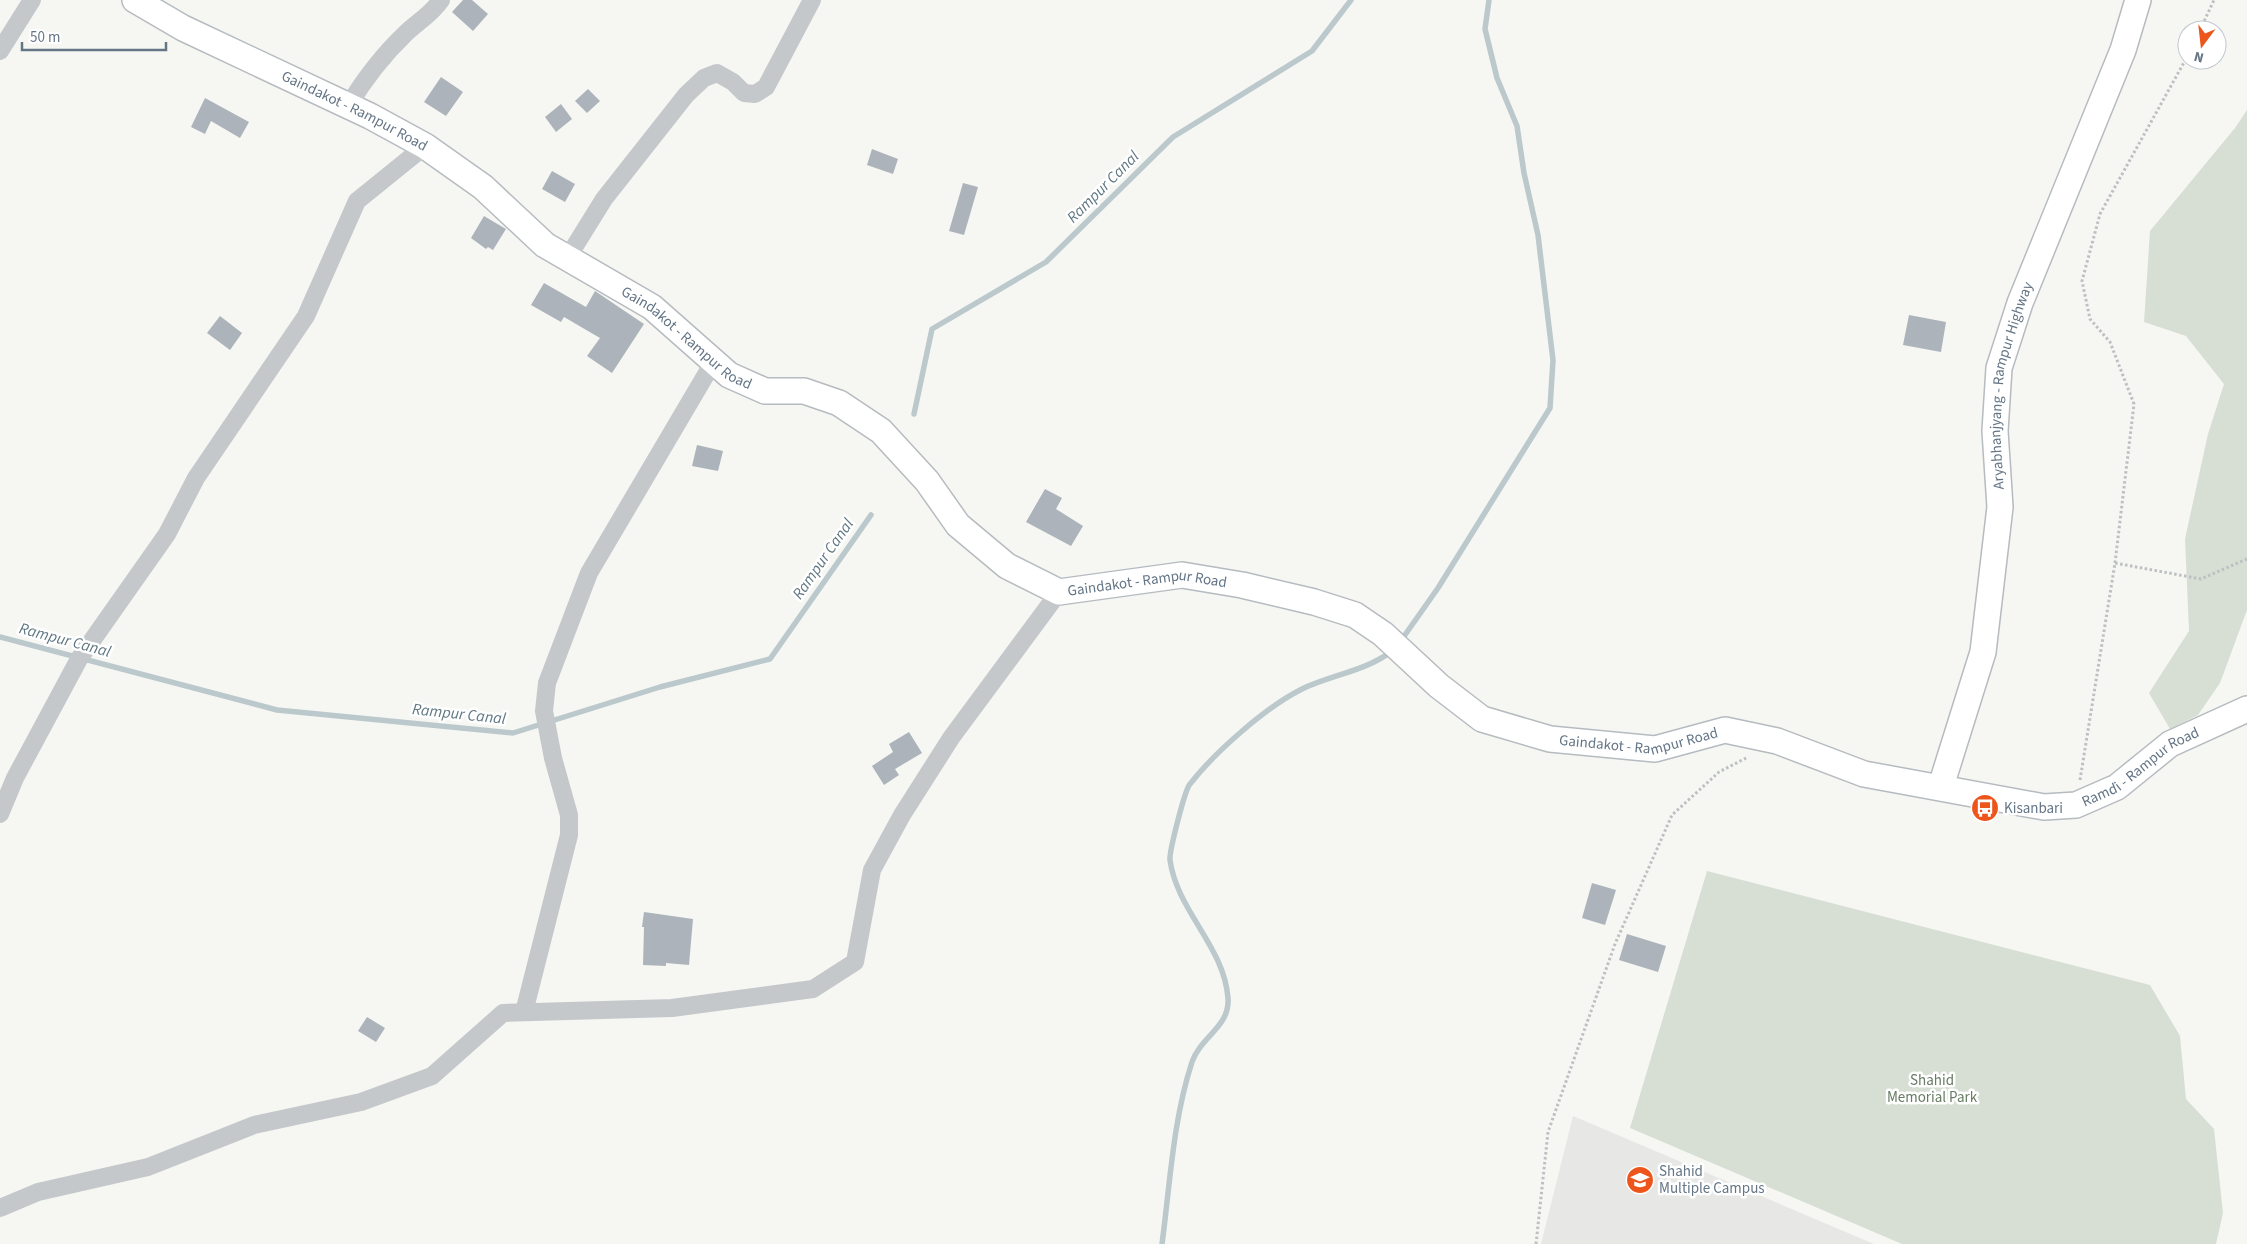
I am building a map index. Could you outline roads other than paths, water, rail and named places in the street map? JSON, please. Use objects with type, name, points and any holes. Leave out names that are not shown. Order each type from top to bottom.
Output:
[{"type":"main road","name":"Gaindakot - Rampur Road","points":[[135,0],[183,28],[348,106],[425,146],[482,188],[546,244],[652,307],[729,375],[765,391],[804,391],[838,403],[860,417],[881,432],[927,481],[958,525],[1007,566],[1059,592],[1182,575],[1242,585],[1314,602],[1355,615],[1382,634],[1482,719],[1550,740],[1655,750],[1725,730],[1777,741],[1864,774],[1940,786]]},
{"type":"main road","name":"Aryabhanjyang - Rampur Highway","points":[[1940,786],[1983,652],[2000,507],[1995,431],[1999,368],[2020,303],[2123,50],[2138,0]]},
{"type":"main road","name":"Ramdi - Rampur Road","points":[[1940,786],[2044,807],[2076,805],[2118,787],[2170,744],[2247,709]]},
{"type":"street","points":[[0,51],[32,0]]},
{"type":"street","points":[[348,106],[379,61],[415,24],[431,14],[441,0]]},
{"type":"street","points":[[568,257],[604,200],[686,95],[704,78],[717,74],[733,82],[744,93],[756,94],[766,87],[812,0]]},
{"type":"street","points":[[0,814],[15,778],[79,659],[167,534],[196,478],[306,316],[357,201],[425,146]]},
{"type":"street","points":[[524,1012],[537,952],[569,835],[569,815],[553,758],[544,711],[547,683],[589,573],[714,361]]},
{"type":"street","points":[[0,1208],[38,1192],[148,1167],[254,1125],[360,1102],[432,1076],[503,1012],[672,1008],[813,989],[855,962],[872,870],[902,814],[951,738],[1059,592]]},
{"type":"waterway","name":"Rampur Canal","points":[[914,414],[932,329],[1046,262],[1173,137],[1312,51],[1351,0]]},
{"type":"waterway","points":[[1400,642],[1438,588],[1550,408],[1553,360],[1538,235],[1524,173],[1517,126],[1497,78],[1485,29],[1489,0]]},
{"type":"waterway","name":"Rampur Canal","points":[[0,637],[277,710],[513,733],[660,687],[770,659],[871,515]]},
{"type":"waterway","points":[[1162,1244],[1180,1106],[1192,1062],[1196,1053],[1224,1017],[1228,998],[1225,979],[1218,962],[1181,896],[1170,860],[1181,808],[1188,788],[1213,758],[1242,731],[1273,707],[1302,689],[1360,668],[1392,651]]},
{"type":"place","name":"Kisanbari","points":[[1985,808]]},
{"type":"place","name":"Shahid Multiple Campus","points":[[1640,1180]]},
{"type":"park label","name":"Shahid Memorial Park","points":[[1932,1088]]}]
